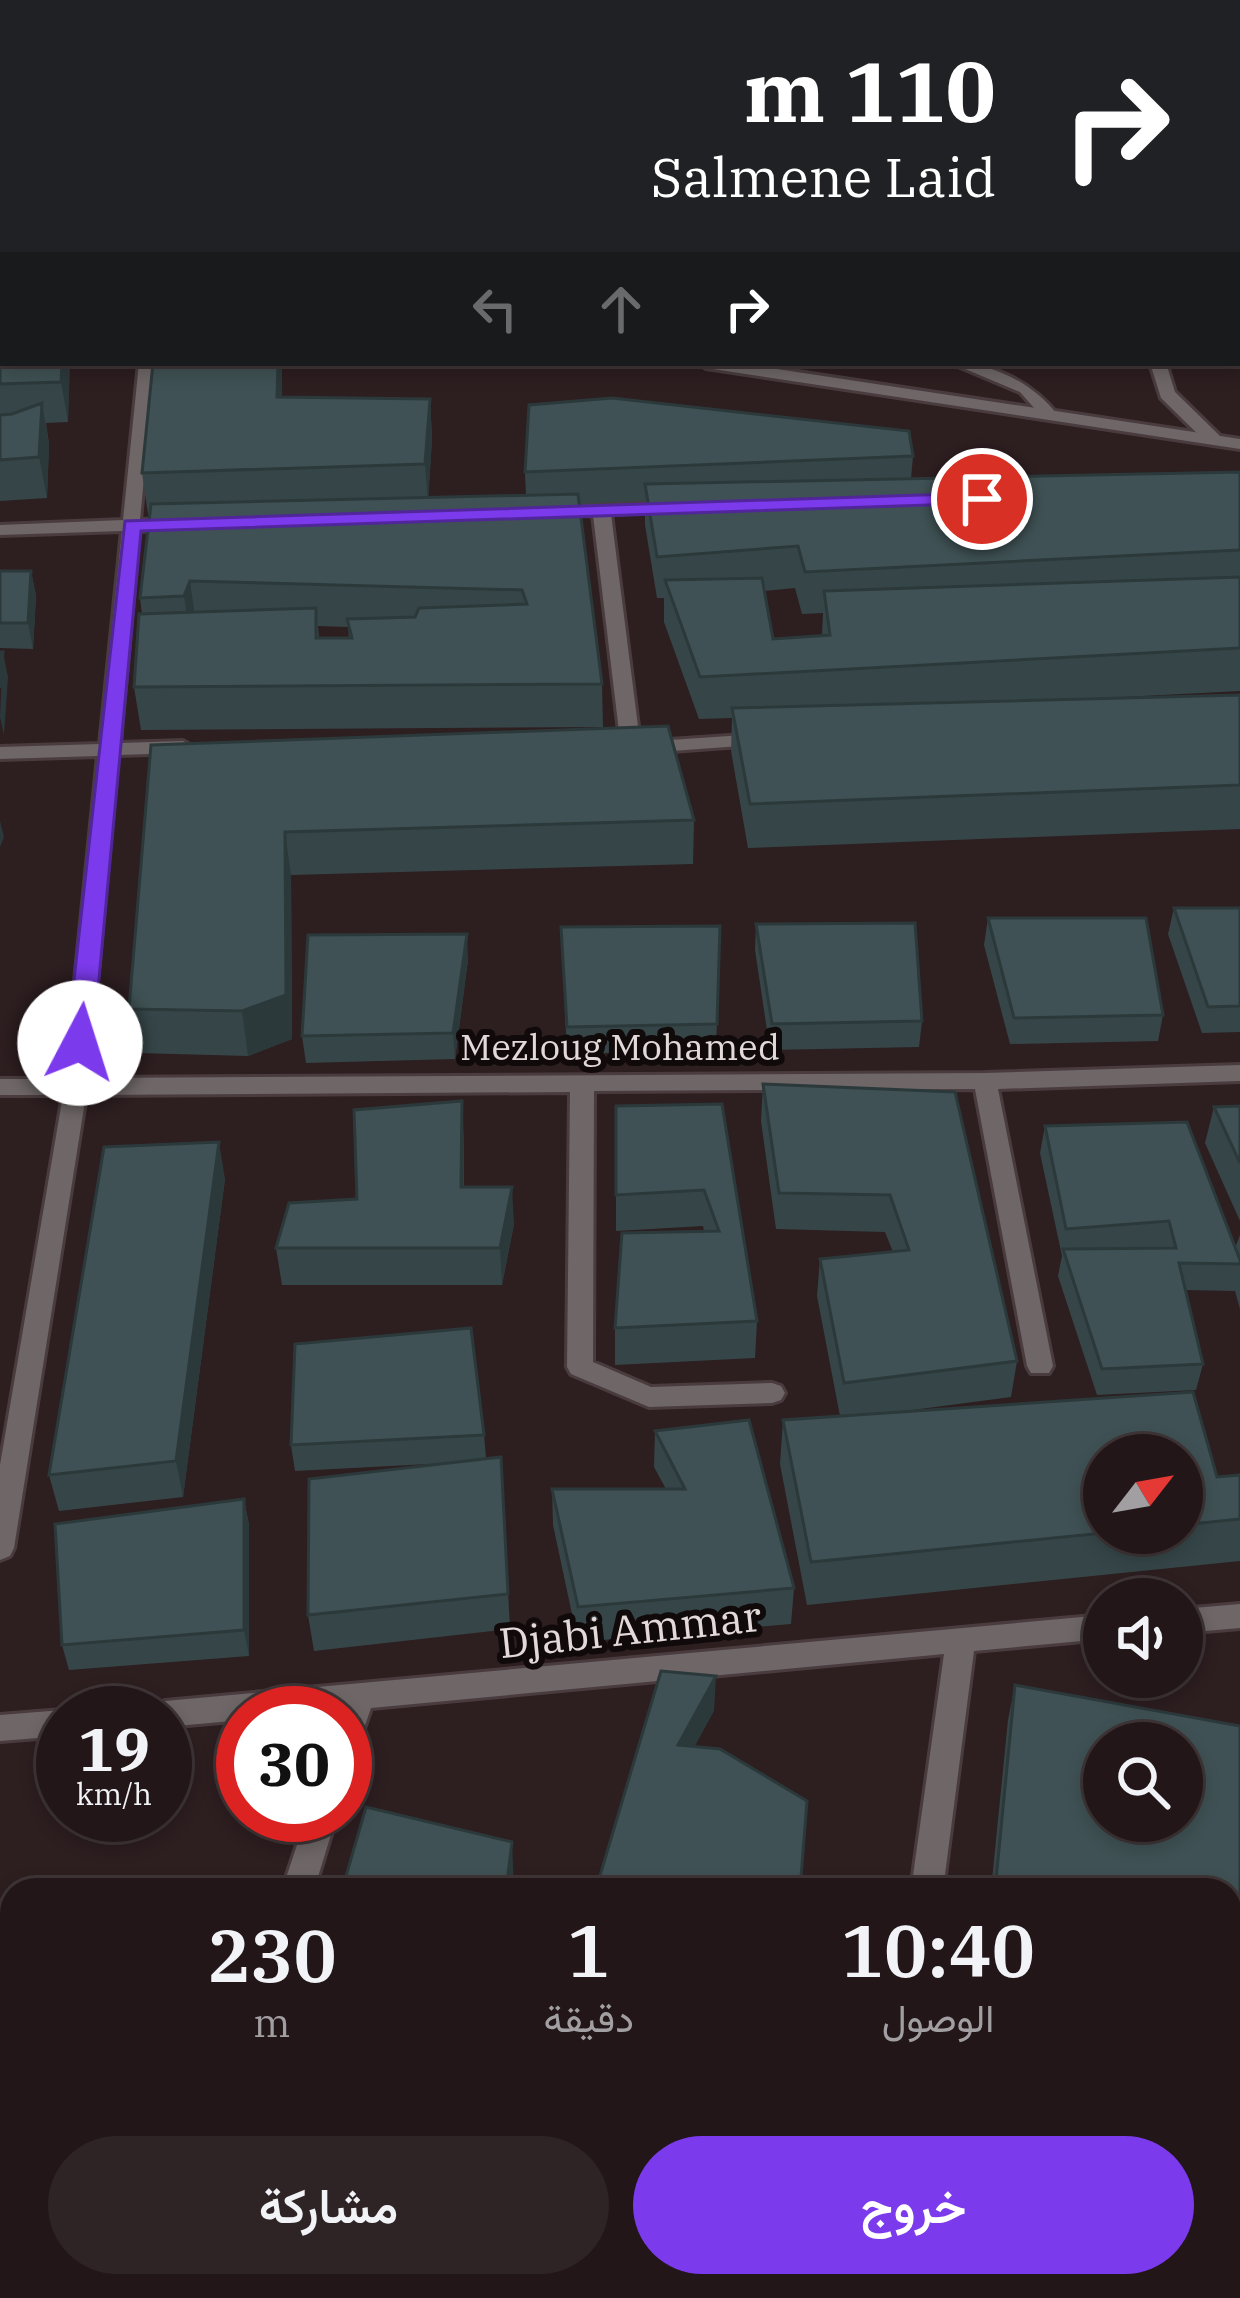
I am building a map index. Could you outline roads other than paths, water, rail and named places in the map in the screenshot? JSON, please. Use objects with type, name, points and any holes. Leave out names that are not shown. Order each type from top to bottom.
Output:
[{"type":"street","points":[[0,1548],[76,1085],[148,366]]},
{"type":"street","points":[[726,366],[1240,444]]},
{"type":"street","points":[[967,366],[1026,389],[1049,414]]},
{"type":"street","points":[[1159,366],[1167,394],[1213,439]]},
{"type":"street","points":[[530,512],[696,507]]},
{"type":"street","points":[[601,509],[631,748]]},
{"type":"street","points":[[0,530],[202,523]]},
{"type":"street","points":[[607,748],[772,740]]},
{"type":"street","points":[[0,753],[203,747]]},
{"type":"street","name":"Mezloug Mohamed","points":[[0,1087],[986,1081],[1240,1073]]},
{"type":"street","points":[[986,1081],[1040,1366]]},
{"type":"street","points":[[582,1082],[580,1367],[649,1397],[772,1393]]},
{"type":"street","points":[[1203,1619],[1240,1616]]},
{"type":"street","name":"Djabi Ammar","points":[[372,1696],[1083,1630]]},
{"type":"street","points":[[929,1878],[961,1639]]},
{"type":"street","points":[[0,1728],[36,1725]]},
{"type":"street","points":[[302,1878],[313,1842]]}]
